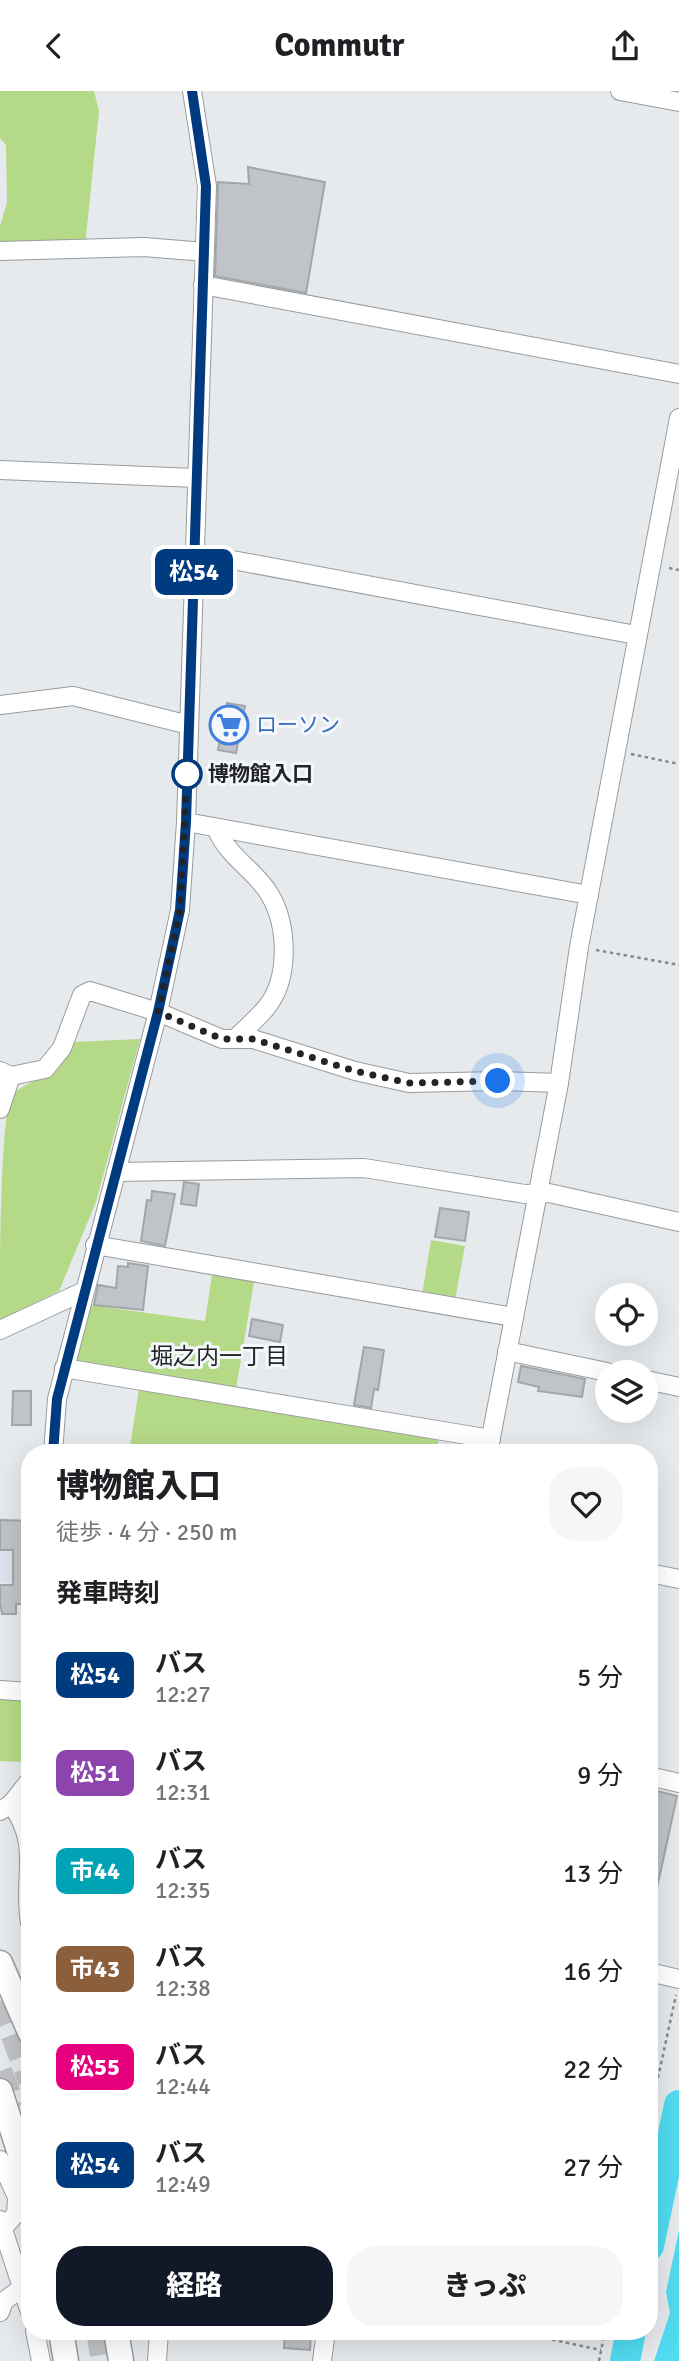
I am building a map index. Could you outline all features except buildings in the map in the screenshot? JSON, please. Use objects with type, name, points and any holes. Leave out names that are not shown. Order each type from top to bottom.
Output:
[{"type":"highway","points":[[0,1960],[21,2010]]},
{"type":"highway","points":[[1,2097],[21,2158]]},
{"type":"highway","points":[[62,2340],[66,2361]]},
{"type":"highway","points":[[118,2340],[121,2361]]},
{"type":"street","points":[[53,1444],[57,1399],[82,1292],[158,1012],[180,910],[186,822],[206,186],[192,91]]},
{"type":"street","points":[[620,91],[679,102]]},
{"type":"street","points":[[0,251],[144,247],[205,252]]},
{"type":"street","points":[[204,285],[679,374]]},
{"type":"street","points":[[489,1444],[559,1083],[579,947],[679,418]]},
{"type":"street","points":[[0,470],[196,478]]},
{"type":"street","points":[[195,553],[636,635]]},
{"type":"street","points":[[0,705],[73,696],[189,725]]},
{"type":"street","points":[[186,822],[589,895]]},
{"type":"street","points":[[216,828],[224,846],[270,894],[284,932],[280,978],[268,1006],[235,1039]]},
{"type":"street","points":[[0,1109],[6,1074],[35,1074],[55,1060],[82,995],[90,991],[158,1012],[222,1039],[253,1039],[355,1071],[409,1083],[559,1083]]},
{"type":"street","points":[[116,1172],[364,1168],[549,1193],[679,1221]]},
{"type":"street","points":[[95,1245],[513,1317]]},
{"type":"street","points":[[0,1331],[82,1292]]},
{"type":"street","points":[[507,1351],[595,1369]]},
{"type":"street","points":[[64,1368],[483,1444]]},
{"type":"street","points":[[658,1383],[679,1387]]},
{"type":"street","points":[[658,1575],[679,1579]]},
{"type":"street","points":[[0,1690],[21,1691]]},
{"type":"street","points":[[658,1781],[679,1783]]},
{"type":"street","points":[[21,1790],[6,1808],[21,1817]]},
{"type":"street","points":[[0,1960],[15,1969],[21,1983]]},
{"type":"street","points":[[658,1976],[678,1986]]},
{"type":"street","points":[[0,2160],[17,2197],[16,2214],[1,2224],[21,2281]]},
{"type":"street","points":[[0,2312],[4,2301],[21,2288]]},
{"type":"street","points":[[37,2340],[41,2361]]},
{"type":"street","points":[[157,2361],[158,2340]]},
{"type":"street","points":[[322,2361],[325,2340]]},
{"type":"path","points":[[615,750],[679,764]]},
{"type":"path","points":[[579,947],[679,965]]},
{"type":"path","points":[[658,2078],[678,1986]]},
{"type":"path","points":[[554,2340],[601,2350]]},
{"type":"path","points":[[599,2361],[603,2340]]},
{"type":"shaded area","points":[[0,1518],[21,1518],[21,1583],[0,1582]]},
{"type":"green space","points":[[0,91],[94,91],[99,111],[85,246],[64,252],[0,242],[0,226],[7,202],[6,145],[0,138]]},
{"type":"green space","points":[[140,1039],[96,1202],[59,1291],[0,1320],[2,1172],[10,1099],[23,1087],[59,1065],[71,1042]]},
{"type":"green space","points":[[431,1240],[465,1246],[455,1300],[422,1295]]},
{"type":"green space","points":[[212,1275],[254,1282],[236,1389],[82,1366],[76,1359],[90,1305],[205,1321]]},
{"type":"green space","points":[[139,1388],[439,1438],[438,1444],[130,1444]]},
{"type":"green space","points":[[0,1695],[21,1697],[21,1762],[0,1761]]},
{"type":"water","points":[[679,2230],[679,2361],[654,2361],[670,2313],[666,2292]]},
{"type":"waterway","points":[[658,2204],[679,2105]]},
{"type":"waterway","points":[[625,2361],[629,2340]]},
{"type":"tunnel","points":[[0,2001],[21,2057]]},
{"type":"tunnel","points":[[0,2071],[14,2108]]},
{"type":"tunnel","points":[[100,2340],[103,2361]]},
{"type":"bus line","name":"松54","points":[[53,1444],[57,1399],[82,1292],[158,1012],[180,910],[186,822],[206,186],[192,91]]},
{"type":"place","name":"ローソン","points":[[229,725]]},
{"type":"place","name":"博物館入口","points":[[187,774]]},
{"type":"district","name":"堀之内一丁目","points":[[219,1356]]},
{"type":"route","points":[[187,774],[180,910],[158,1012],[222,1039],[253,1039],[355,1071],[409,1083],[498,1081]]}]
